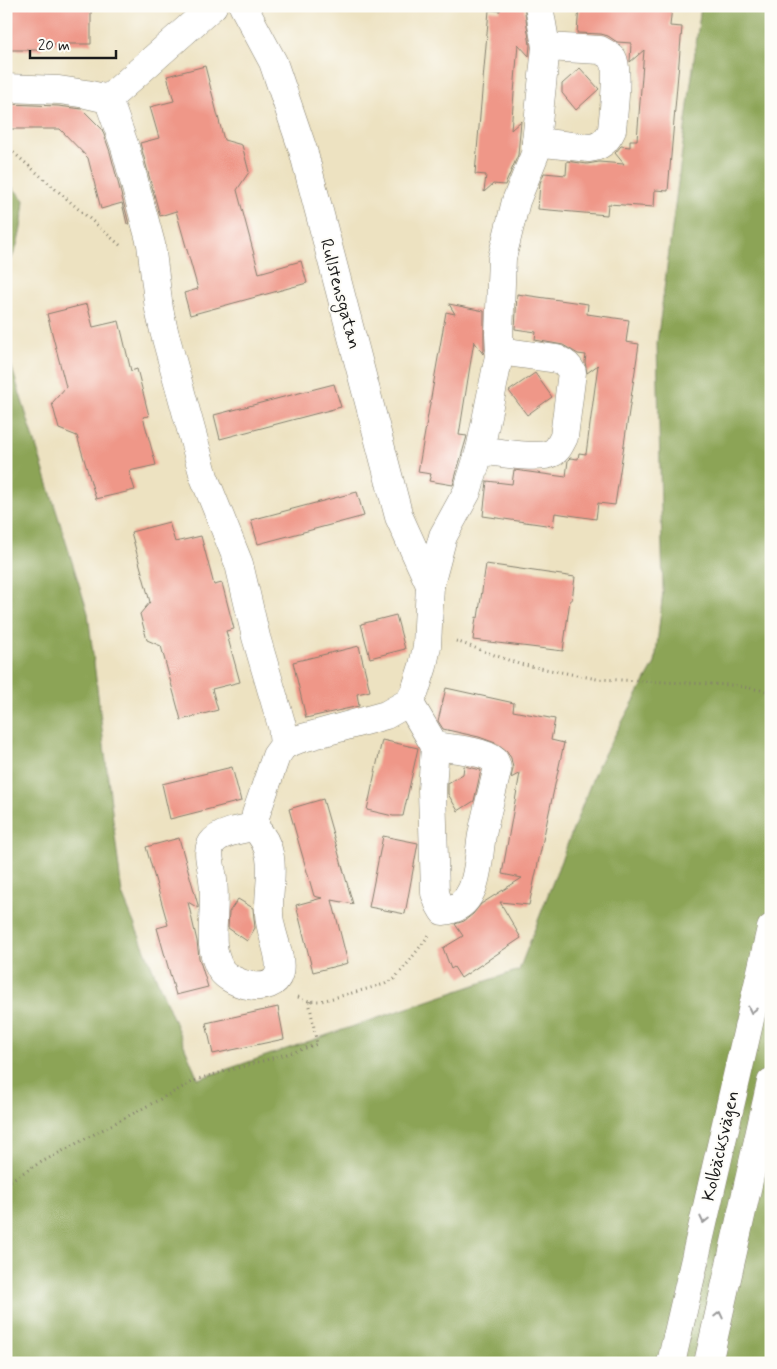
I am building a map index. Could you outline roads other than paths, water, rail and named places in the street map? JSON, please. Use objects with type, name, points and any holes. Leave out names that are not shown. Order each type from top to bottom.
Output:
[{"type":"main road","points":[[108,99],[213,6]]},
{"type":"main road","name":"Rullstensgatan","points":[[243,6],[273,62],[302,150],[399,517],[430,585]]},
{"type":"main road","points":[[254,827],[256,814],[276,756],[284,745],[298,739],[386,715],[409,702],[415,691],[427,646],[430,585],[443,536],[467,492],[480,450],[500,351],[502,258],[516,201],[535,154],[546,47],[539,6]]},
{"type":"main road","points":[[536,142],[581,148],[597,148],[609,137],[612,130],[616,70],[614,60],[600,50],[546,47]]},
{"type":"main road","points":[[6,88],[59,90],[108,99]]},
{"type":"main road","points":[[108,99],[125,147],[151,244],[159,309],[164,331],[204,477],[239,564],[256,637],[282,726],[284,745]]},
{"type":"main road","points":[[480,450],[536,456],[546,455],[554,453],[564,437],[572,372],[570,367],[565,362],[557,359],[500,351]]},
{"type":"main road","points":[[409,702],[435,746],[432,790],[435,893],[438,904],[443,910],[450,910],[459,906],[473,888],[497,765],[493,759],[485,755],[435,746]]},
{"type":"main road","points":[[254,827],[266,843],[271,860],[272,879],[269,919],[279,963],[279,973],[276,980],[263,986],[238,983],[225,975],[214,954],[212,932],[215,894],[209,857],[210,848],[213,842],[230,832],[254,827]]},
{"type":"main road","name":"Kolbäcksvägen","points":[[671,1363],[771,928]]},
{"type":"main road","name":"Kolbäcksvägen","points":[[708,1363],[771,1082]]}]
